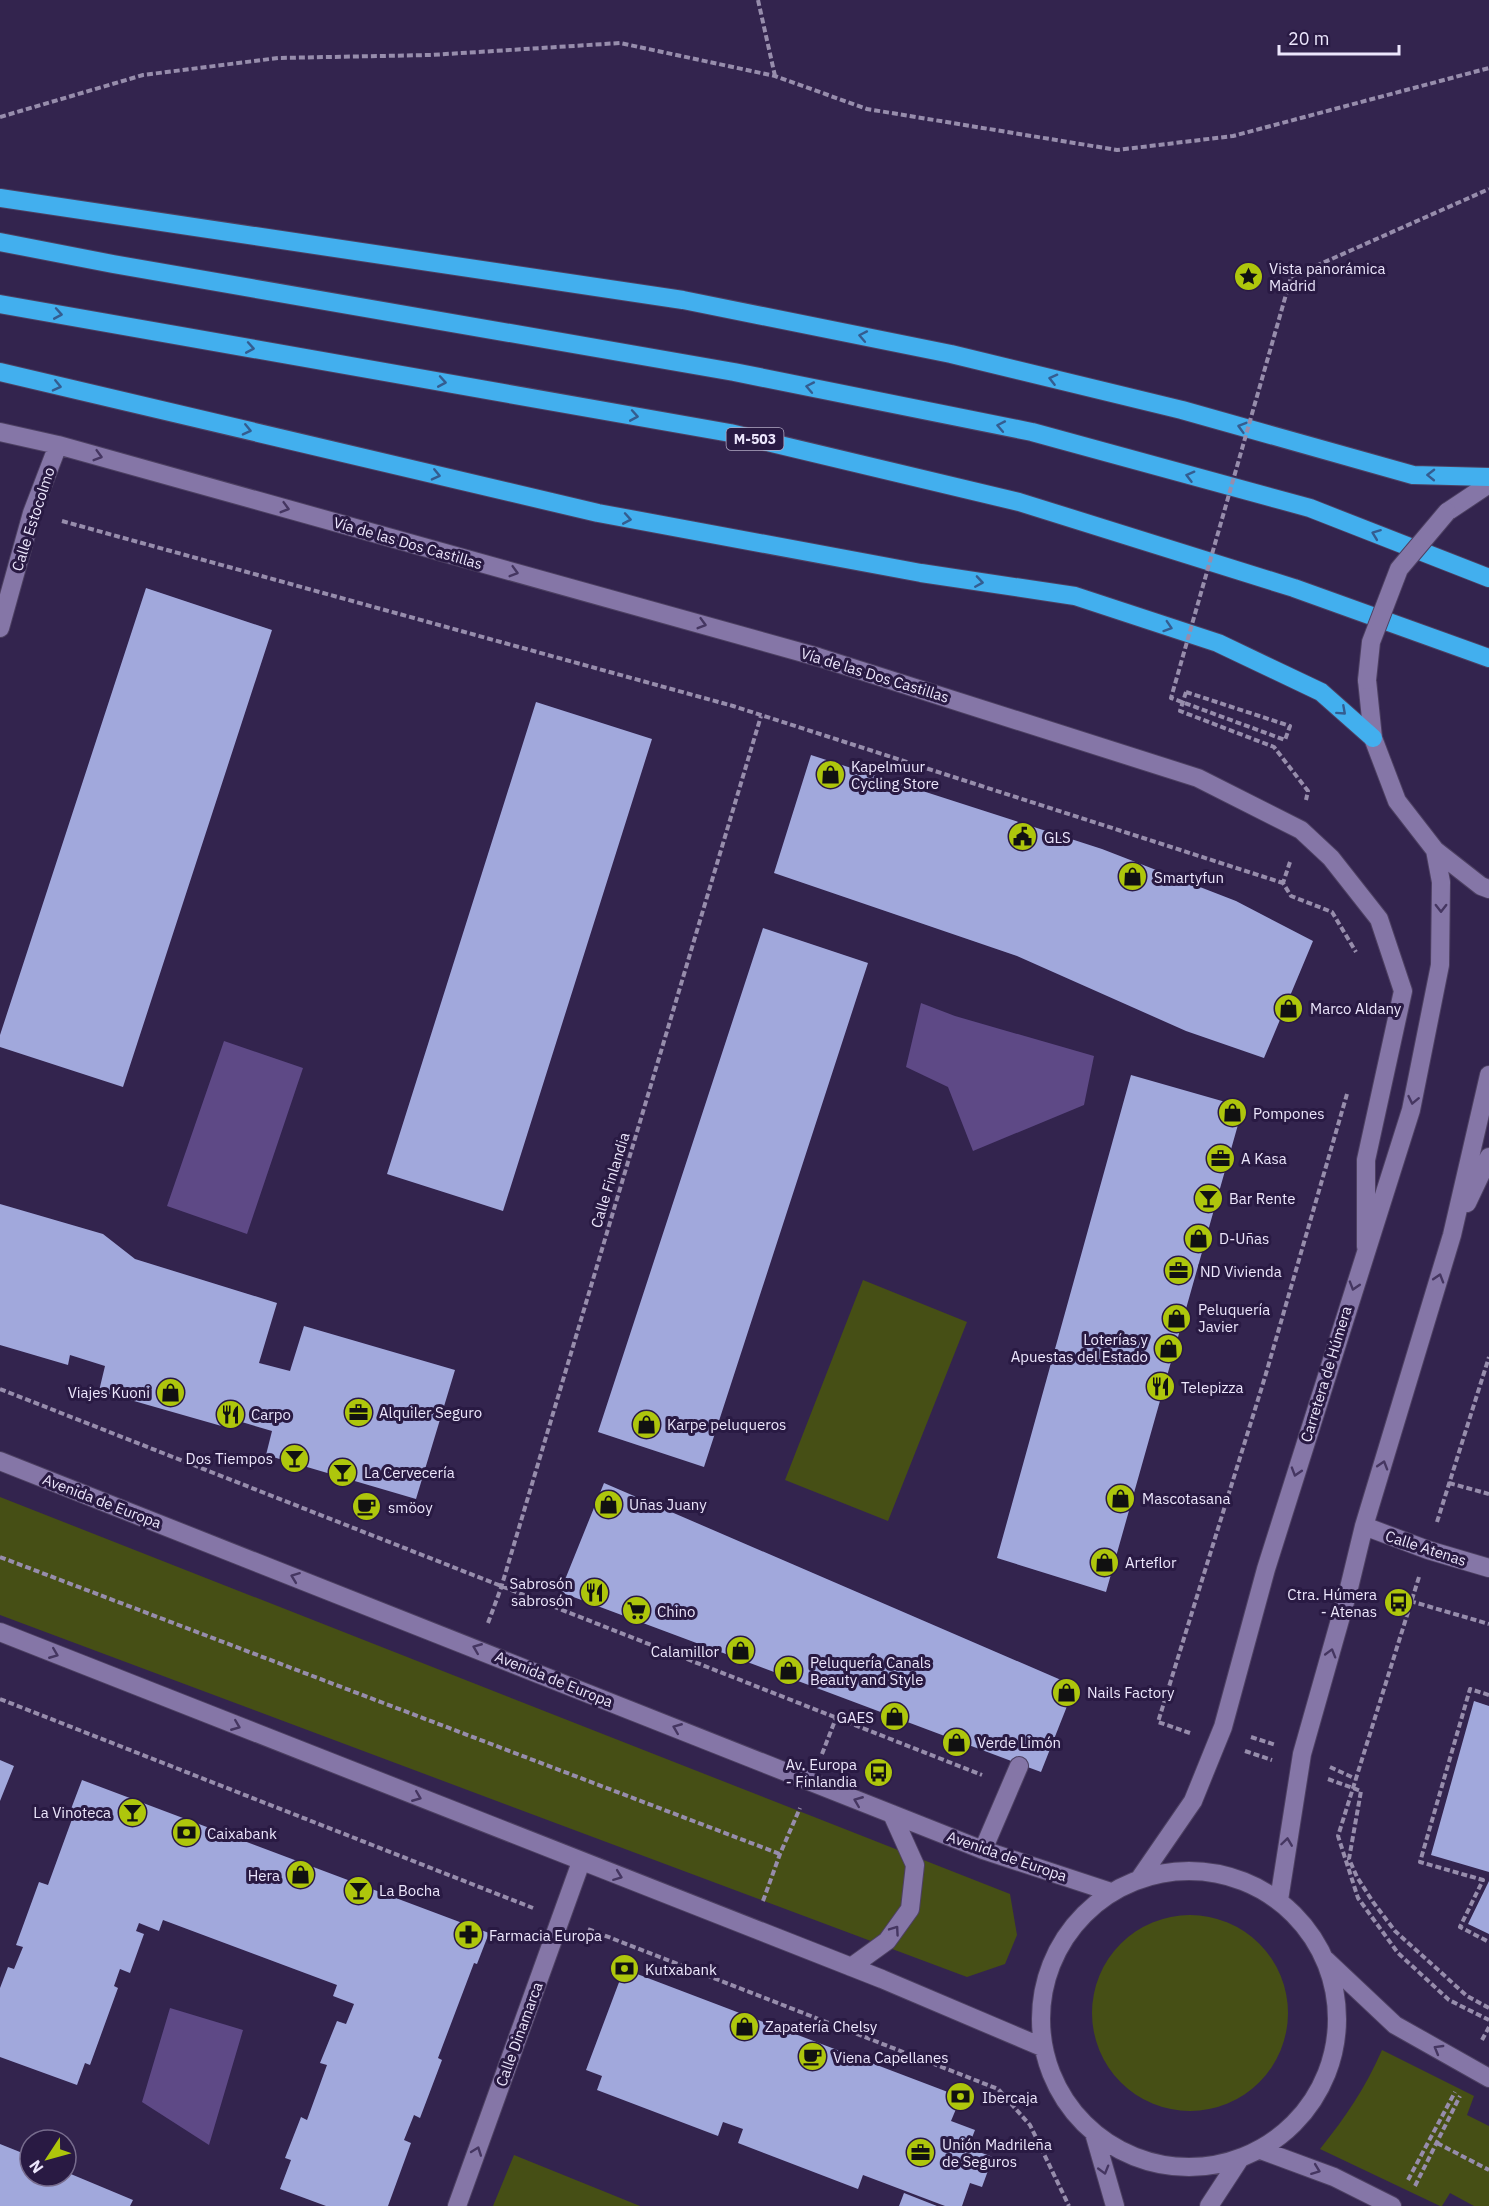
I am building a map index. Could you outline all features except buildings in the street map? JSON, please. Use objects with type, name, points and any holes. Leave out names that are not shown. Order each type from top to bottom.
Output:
[{"type":"highway","points":[[0,198],[683,300],[963,357],[1182,410],[1413,475],[1489,477]]},
{"type":"highway","points":[[0,242],[113,264],[734,372],[1032,432],[1310,508],[1489,578]]},
{"type":"highway","name":"M-503","points":[[0,304],[730,433],[857,463],[1019,502],[1294,588],[1489,658]]},
{"type":"highway","points":[[0,372],[598,513],[921,573],[1075,597],[1228,648],[1321,692],[1373,738]]},
{"type":"street","name":"Vía de las Dos Castillas","points":[[0,432],[58,445],[818,657],[1198,778],[1301,830],[1331,858],[1379,919],[1403,991],[1366,1160],[1366,1247]]},
{"type":"street","name":"Calle Estocolmo","points":[[0,628],[32,513],[58,445]]},
{"type":"street","points":[[1489,484],[1447,512],[1399,569],[1371,642],[1367,680],[1373,738],[1397,801],[1435,850],[1480,886],[1489,889]]},
{"type":"street","name":"Carretera de Húmera","points":[[1140,1878],[1193,1801],[1223,1727],[1266,1569],[1411,1110],[1440,965],[1441,882],[1435,850]]},
{"type":"street","points":[[1279,1900],[1299,1769],[1364,1526],[1452,1235],[1489,1075]]},
{"type":"street","points":[[1452,1235],[1489,1157]]},
{"type":"street","name":"Avenida de Europa","points":[[0,1461],[983,1850],[1111,1892]]},
{"type":"street","name":"Calle Atenas","points":[[1364,1526],[1428,1550],[1489,1568]]},
{"type":"street","points":[[0,1632],[851,1967],[1042,2047]]},
{"type":"street","points":[[983,1850],[1020,1766]]},
{"type":"street","points":[[851,1967],[887,1941],[910,1909],[915,1865],[892,1814]]},
{"type":"street","name":"Calle Dinamarca","points":[[457,2206],[581,1862]]},
{"type":"street","points":[[1326,1960],[1337,2002],[1335,2046],[1321,2088],[1295,2123],[1261,2150],[1239,2160],[1189,2168],[1138,2159],[1094,2133],[1061,2095],[1042,2047],[1041,2002],[1052,1959],[1076,1921],[1111,1892],[1140,1878],[1188,1870],[1236,1878],[1279,1900],[1306,1928],[1326,1960],[1395,2025],[1477,2071]]},
{"type":"street","points":[[1094,2133],[1115,2206]]},
{"type":"street","points":[[1261,2150],[1334,2177],[1392,2206]]},
{"type":"street","points":[[1209,2206],[1239,2160]]},
{"type":"path","points":[[758,0],[775,76]]},
{"type":"path","points":[[0,117],[143,75],[278,58],[430,55],[620,43],[775,76],[867,109],[1118,150],[1233,136],[1489,68]]},
{"type":"path","points":[[1283,883],[1301,830],[1308,791],[1274,747],[1180,711],[1186,692],[1290,726],[1285,740],[1171,698],[1291,277],[1489,189]]},
{"type":"path","points":[[32,513],[711,700],[1283,883],[1291,896],[1332,912],[1358,955]]},
{"type":"path","name":"Calle Finlandia","points":[[478,1649],[501,1588],[760,716]]},
{"type":"path","points":[[1348,1090],[1265,1377],[1158,1722],[1361,1791],[1349,1859],[1357,1877],[1395,1931],[1467,1996],[1489,2008]]},
{"type":"path","points":[[1489,1357],[1410,1601],[1338,1836],[1358,1898],[1398,1953],[1449,2000],[1489,2020]]},
{"type":"path","points":[[0,1389],[478,1576],[501,1588],[1011,1786]]},
{"type":"path","points":[[1449,1483],[1489,1494]]},
{"type":"path","points":[[0,1557],[780,1854]]},
{"type":"path","points":[[1410,1601],[1489,1623]]},
{"type":"path","points":[[1489,1695],[1470,1689],[1420,1862],[1483,1880],[1478,1896],[1460,1928],[1489,1942]]},
{"type":"path","points":[[0,1699],[998,2089],[1030,2125],[1069,2206]]},
{"type":"path","points":[[753,1929],[780,1854],[836,1718]]},
{"type":"path","points":[[1410,2195],[1477,2071],[1489,2027]]},
{"type":"path","points":[[1404,2186],[1477,2071]]},
{"type":"path","points":[[1437,2143],[1489,2170]]},
{"type":"green space","points":[[863,1280],[967,1322],[888,1521],[785,1480]]},
{"type":"green space","points":[[0,1497],[1010,1894],[1017,1935],[1005,1964],[967,1977],[0,1615]]},
{"type":"green space","points":[[1180,1915],[1200,1915],[1236,1926],[1245,1931],[1266,1951],[1281,1975],[1288,2003],[1288,2023],[1281,2051],[1272,2068],[1252,2089],[1228,2104],[1200,2111],[1180,2111],[1152,2104],[1135,2095],[1108,2068],[1096,2041],[1092,2023],[1092,2003],[1099,1975],[1108,1958],[1135,1931],[1162,1919]]},
{"type":"green space","points":[[1382,2050],[1474,2096],[1467,2115],[1489,2126],[1489,2206],[1474,2206],[1450,2193],[1440,2206],[1320,2149],[1354,2102]]},
{"type":"green space","points":[[514,2155],[640,2206],[493,2206]]},
{"type":"shaded area","points":[[921,1003],[955,1016],[1094,1056],[1084,1105],[973,1151],[948,1087],[906,1067]]},
{"type":"shaded area","points":[[224,1041],[303,1068],[247,1234],[167,1206]]},
{"type":"shaded area","points":[[170,2008],[243,2030],[209,2145],[142,2102]]},
{"type":"place","name":"Vista panorámica Madrid","points":[[1248,277]]},
{"type":"place","name":"Kapelmuur Cycling Store","points":[[830,775]]},
{"type":"place","name":"GLS","points":[[1023,837]]},
{"type":"place","name":"Smartyfun","points":[[1133,877]]},
{"type":"place","name":"Marco Aldany","points":[[1289,1008]]},
{"type":"place","name":"Pompones","points":[[1232,1113]]},
{"type":"place","name":"A Kasa","points":[[1220,1158]]},
{"type":"place","name":"Bar Rente","points":[[1208,1198]]},
{"type":"place","name":"D-Uñas","points":[[1198,1238]]},
{"type":"place","name":"ND Vivienda","points":[[1179,1271]]},
{"type":"place","name":"Peluquería Javier","points":[[1177,1318]]},
{"type":"place","name":"Loterías y Apuestas del Estado","points":[[1169,1348]]},
{"type":"place","name":"Telepizza","points":[[1160,1387]]},
{"type":"place","name":"Viajes Kuoni","points":[[171,1392]]},
{"type":"place","name":"Alquiler Seguro","points":[[358,1412]]},
{"type":"place","name":"Carpo","points":[[230,1414]]},
{"type":"place","name":"Karpe peluqueros","points":[[646,1424]]},
{"type":"place","name":"Dos Tiempos","points":[[294,1458]]},
{"type":"place","name":"La Cervecería","points":[[343,1472]]},
{"type":"place","name":"Mascotasana","points":[[1121,1498]]},
{"type":"place","name":"Uñas Juany","points":[[608,1504]]},
{"type":"place","name":"smöoy","points":[[367,1507]]},
{"type":"place","name":"Arteflor","points":[[1104,1562]]},
{"type":"place","name":"Sabrosón sabrosón","points":[[594,1592]]},
{"type":"place","name":"Ctra. Húmera - Atenas","points":[[1398,1603]]},
{"type":"place","name":"Chino","points":[[636,1611]]},
{"type":"place","name":"Calamillor","points":[[740,1651]]},
{"type":"place","name":"Peluquería Canals Beauty and Style","points":[[789,1671]]},
{"type":"place","name":"Nails Factory","points":[[1066,1692]]},
{"type":"place","name":"GAES","points":[[895,1717]]},
{"type":"place","name":"Verde Limón","points":[[956,1742]]},
{"type":"place","name":"Av. Europa - Finlandia","points":[[878,1773]]},
{"type":"place","name":"La Vinoteca","points":[[132,1812]]},
{"type":"place","name":"Caixabank","points":[[186,1833]]},
{"type":"place","name":"Hera","points":[[301,1875]]},
{"type":"place","name":"La Bocha","points":[[358,1890]]},
{"type":"place","name":"Farmacia Europa","points":[[468,1935]]},
{"type":"place","name":"Kutxabank","points":[[624,1969]]},
{"type":"place","name":"Zapatería Chelsy","points":[[744,2026]]},
{"type":"place","name":"Viena Capellanes","points":[[812,2057]]},
{"type":"place","name":"Ibercaja","points":[[961,2097]]},
{"type":"place","name":"Unión Madrileña de Seguros","points":[[921,2153]]}]
